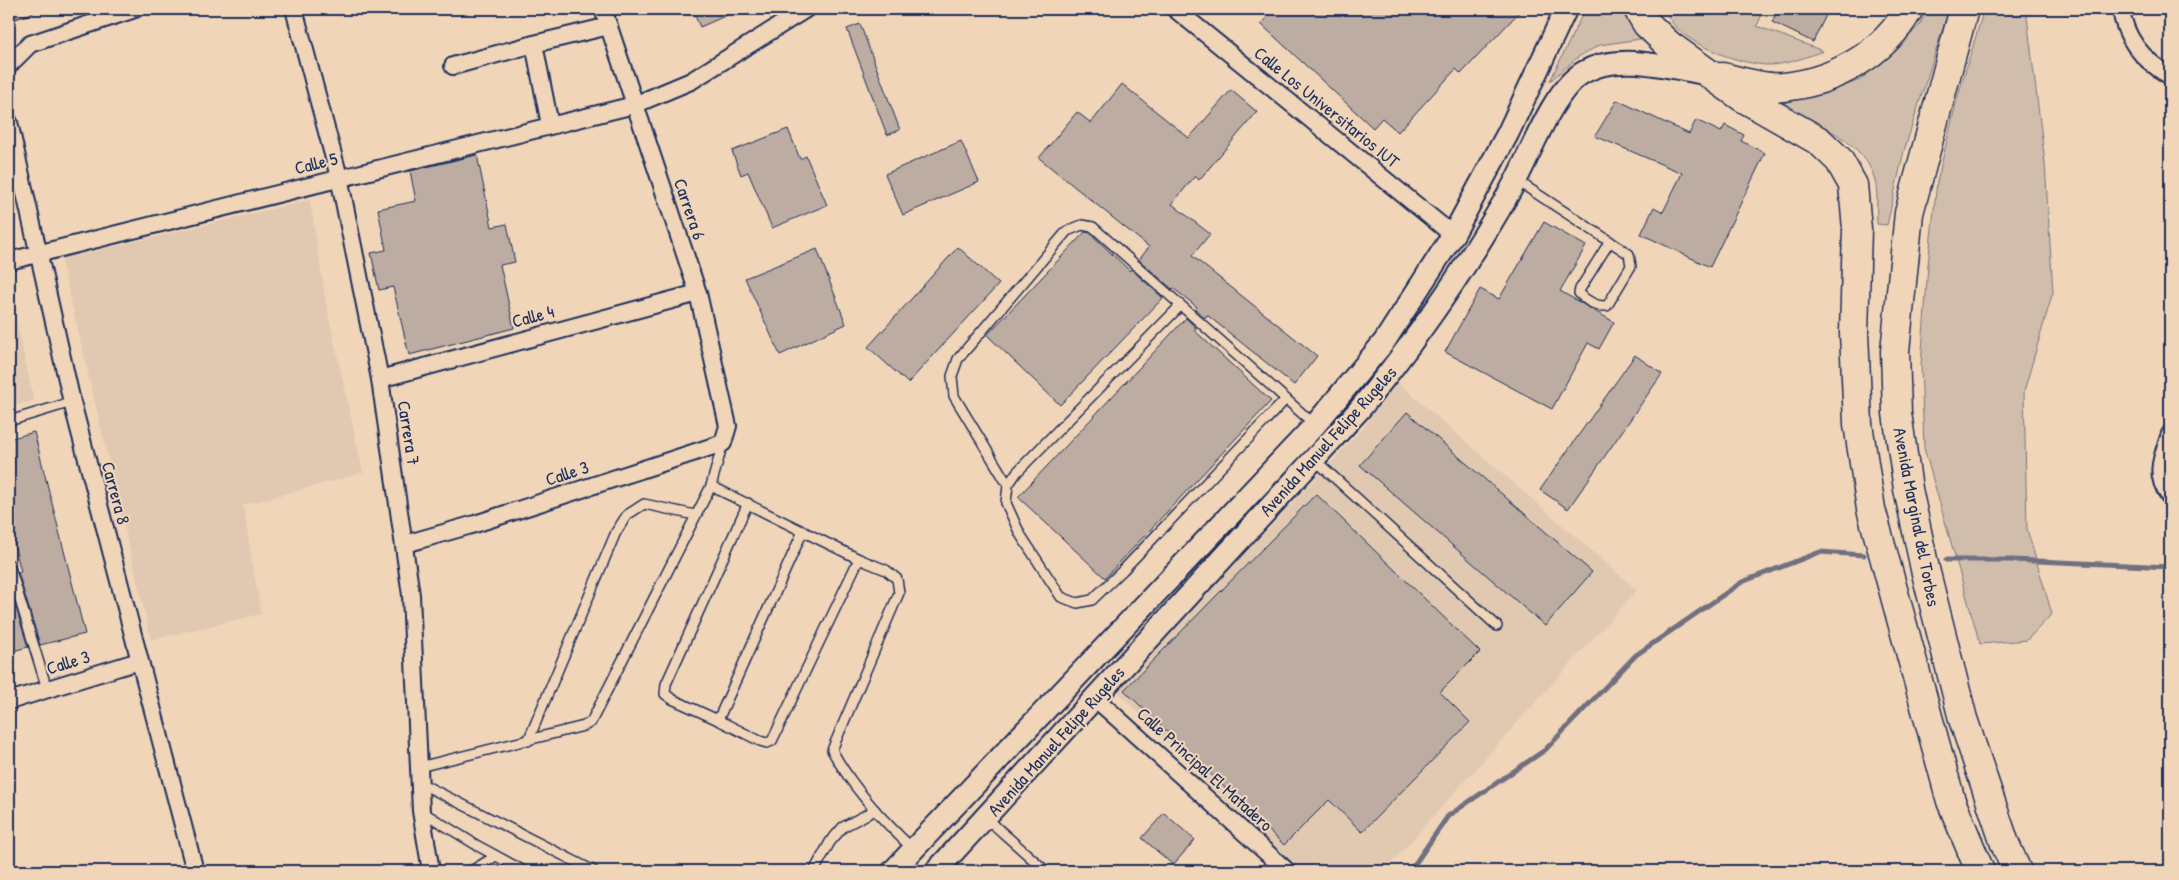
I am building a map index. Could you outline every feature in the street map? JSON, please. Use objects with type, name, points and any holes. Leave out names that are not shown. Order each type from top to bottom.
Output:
[{"type":"highway","name":"Avenida Marginal del Torbes","points":[[1638,9],[1647,24],[1670,46],[1742,97],[1819,141],[1839,160],[1853,185],[1856,229],[1854,333],[1858,424],[1871,509],[1951,801],[1980,871]]},
{"type":"highway","points":[[1711,74],[1782,88],[1814,81],[1850,68],[1886,40],[1909,9]]},
{"type":"highway","name":"Avenida Marginal del Torbes","points":[[1964,9],[1909,213],[1895,351],[1896,413],[1908,488],[1925,569],[1963,719],[2005,844],[2017,871]]},
{"type":"street","points":[[9,65],[30,44],[135,9]]},
{"type":"street","name":"Carrera 7","points":[[294,9],[339,177],[380,379],[411,595],[421,811],[432,871]]},
{"type":"street","name":"Carrera 6","points":[[603,9],[698,293],[728,426],[722,443]]},
{"type":"street","points":[[634,105],[690,81],[806,9]]},
{"type":"street","name":"Calle Los Universitarios IUT","points":[[1175,9],[1453,235]]},
{"type":"street","points":[[2121,9],[2136,49],[2154,68],[2170,76]]},
{"type":"street","name":"Avenida Manuel Felipe Rugeles","points":[[893,871],[1315,426],[1384,342],[1453,235],[1508,133],[1563,10]]},
{"type":"street","points":[[453,66],[609,26]]},
{"type":"street","points":[[534,44],[550,125]]},
{"type":"street","name":"Avenida Manuel Felipe Rugeles","points":[[936,871],[1359,410],[1399,361],[1483,236],[1516,180],[1561,93],[1572,80],[1600,65],[1625,61],[1711,74]]},
{"type":"street","name":"Calle 5","points":[[9,261],[339,177],[634,105]]},
{"type":"street","name":"Carrera 8","points":[[9,122],[72,402],[196,871]]},
{"type":"street","name":"Calle 4","points":[[380,379],[698,293]]},
{"type":"street","points":[[2170,434],[2160,464],[2162,486],[2170,497]]},
{"type":"street","name":"Calle 3","points":[[405,544],[484,521],[722,443]]},
{"type":"street","name":"Calle 3","points":[[9,701],[139,661]]},
{"type":"street","name":"Calle Principal El Matadero","points":[[1095,698],[1287,871]]},
{"type":"lane","points":[[9,15],[29,9]]},
{"type":"lane","points":[[1516,180],[1610,241],[1629,254],[1631,266],[1607,306],[1602,306],[1583,297],[1579,293],[1580,288],[1610,241]]},
{"type":"lane","points":[[1008,485],[954,396],[952,376],[958,359],[1067,231],[1082,225],[1093,227],[1315,426]]},
{"type":"lane","points":[[1180,306],[1017,472],[1008,485],[1006,503],[1020,534],[1061,597],[1077,603],[1092,600],[1286,399]]},
{"type":"lane","points":[[9,421],[72,402]]},
{"type":"lane","points":[[420,775],[528,741],[584,726],[591,722],[711,486],[722,443]]},
{"type":"lane","points":[[1314,459],[1496,626]]},
{"type":"lane","points":[[711,486],[859,559],[886,570],[897,579],[899,593],[832,750],[840,765],[875,810],[913,849]]},
{"type":"lane","points":[[748,503],[666,684],[665,694],[672,700],[760,741],[767,743],[772,741],[859,559]]},
{"type":"lane","points":[[528,741],[616,532],[627,515],[644,504],[695,515]]},
{"type":"lane","points":[[718,720],[803,531]]},
{"type":"lane","points":[[9,564],[47,690]]},
{"type":"lane","points":[[420,775],[582,869],[594,871]]},
{"type":"lane","points":[[814,871],[830,842],[843,827],[875,810]]},
{"type":"lane","points":[[421,811],[524,871]]},
{"type":"lane","points":[[986,818],[1046,871]]},
{"type":"lane","points":[[471,871],[496,856]]},
{"type":"shaded area","points":[[1585,9],[1622,9],[1640,39],[1600,45],[1578,57],[1550,81]]},
{"type":"shaded area","points":[[1664,9],[1764,9],[1757,26],[1823,51],[1774,65],[1743,61],[1704,47],[1692,40],[1674,25]]},
{"type":"shaded area","points":[[1928,9],[1949,9],[1904,151],[1887,225],[1877,224],[1876,185],[1871,170],[1863,156],[1838,135],[1779,104],[1823,94],[1860,80],[1891,54],[1919,26]]},
{"type":"shaded area","points":[[1984,9],[2026,9],[2045,163],[2053,292],[2024,391],[2027,529],[2052,614],[2027,640],[1980,644],[1924,448],[1921,365],[1928,265],[1937,182],[1957,99]]},
{"type":"shaded area","points":[[310,200],[326,303],[363,473],[243,505],[261,614],[151,640],[61,259]]},
{"type":"shaded area","points":[[9,287],[34,401],[9,407]]},
{"type":"shaded area","points":[[1395,380],[1637,590],[1384,871],[1295,871],[1116,690],[1364,427]]},
{"type":"building","points":[[692,9],[741,9],[700,27]]},
{"type":"building","points":[[1275,9],[1522,9],[1461,74],[1456,69],[1398,132],[1382,118],[1373,128],[1261,24]]},
{"type":"building","points":[[1778,9],[1829,9],[1813,42],[1772,22]]},
{"type":"building","points":[[860,24],[900,130],[887,135],[847,29]]},
{"type":"building","points":[[1122,84],[1189,138],[1231,90],[1257,112],[1199,180],[1195,176],[1172,204],[1210,234],[1192,256],[1317,356],[1294,385],[1207,315],[1205,318],[1195,309],[1197,307],[1172,289],[1139,260],[1149,247],[1039,158],[1077,112],[1091,123]]},
{"type":"building","points":[[1617,100],[1689,134],[1696,120],[1721,132],[1725,125],[1744,135],[1741,141],[1765,153],[1710,267],[1641,234],[1654,207],[1663,212],[1682,173],[1595,136]]},
{"type":"building","points":[[788,129],[800,159],[806,156],[827,205],[772,228],[748,172],[741,175],[732,151]]},
{"type":"building","points":[[961,141],[979,182],[903,215],[885,174]]},
{"type":"building","points":[[477,155],[492,227],[507,224],[515,262],[500,265],[514,328],[409,355],[393,287],[379,290],[371,253],[386,250],[378,209],[416,201],[410,171]]},
{"type":"building","points":[[1544,222],[1586,246],[1560,291],[1614,322],[1599,349],[1588,343],[1552,409],[1445,352],[1480,289],[1499,299]]},
{"type":"building","points":[[1085,232],[1090,233],[1130,271],[1131,269],[1163,298],[1060,405],[987,335]]},
{"type":"building","points":[[958,247],[999,284],[908,383],[868,347]]},
{"type":"building","points":[[817,249],[846,324],[780,355],[745,278]]},
{"type":"building","points":[[1186,318],[1196,328],[1194,330],[1271,401],[1105,578],[1018,497]]},
{"type":"building","points":[[1635,355],[1662,374],[1568,509],[1540,490]]},
{"type":"building","points":[[1407,412],[1592,572],[1545,626],[1360,465]]},
{"type":"building","points":[[34,432],[85,634],[40,645],[18,572],[21,572],[9,523],[9,439]]},
{"type":"building","points":[[1316,494],[1480,652],[1440,692],[1470,722],[1362,832],[1329,800],[1284,845],[1124,690]]},
{"type":"building","points":[[9,585],[28,647],[9,652]]},
{"type":"building","points":[[1164,813],[1195,840],[1173,865],[1142,838]]},
{"type":"waterway","points":[[1410,871],[1448,816],[1545,750],[1636,655],[1742,582],[1820,552],[1864,555]]},
{"type":"waterway","points":[[1946,560],[2012,560],[2170,567]]}]
